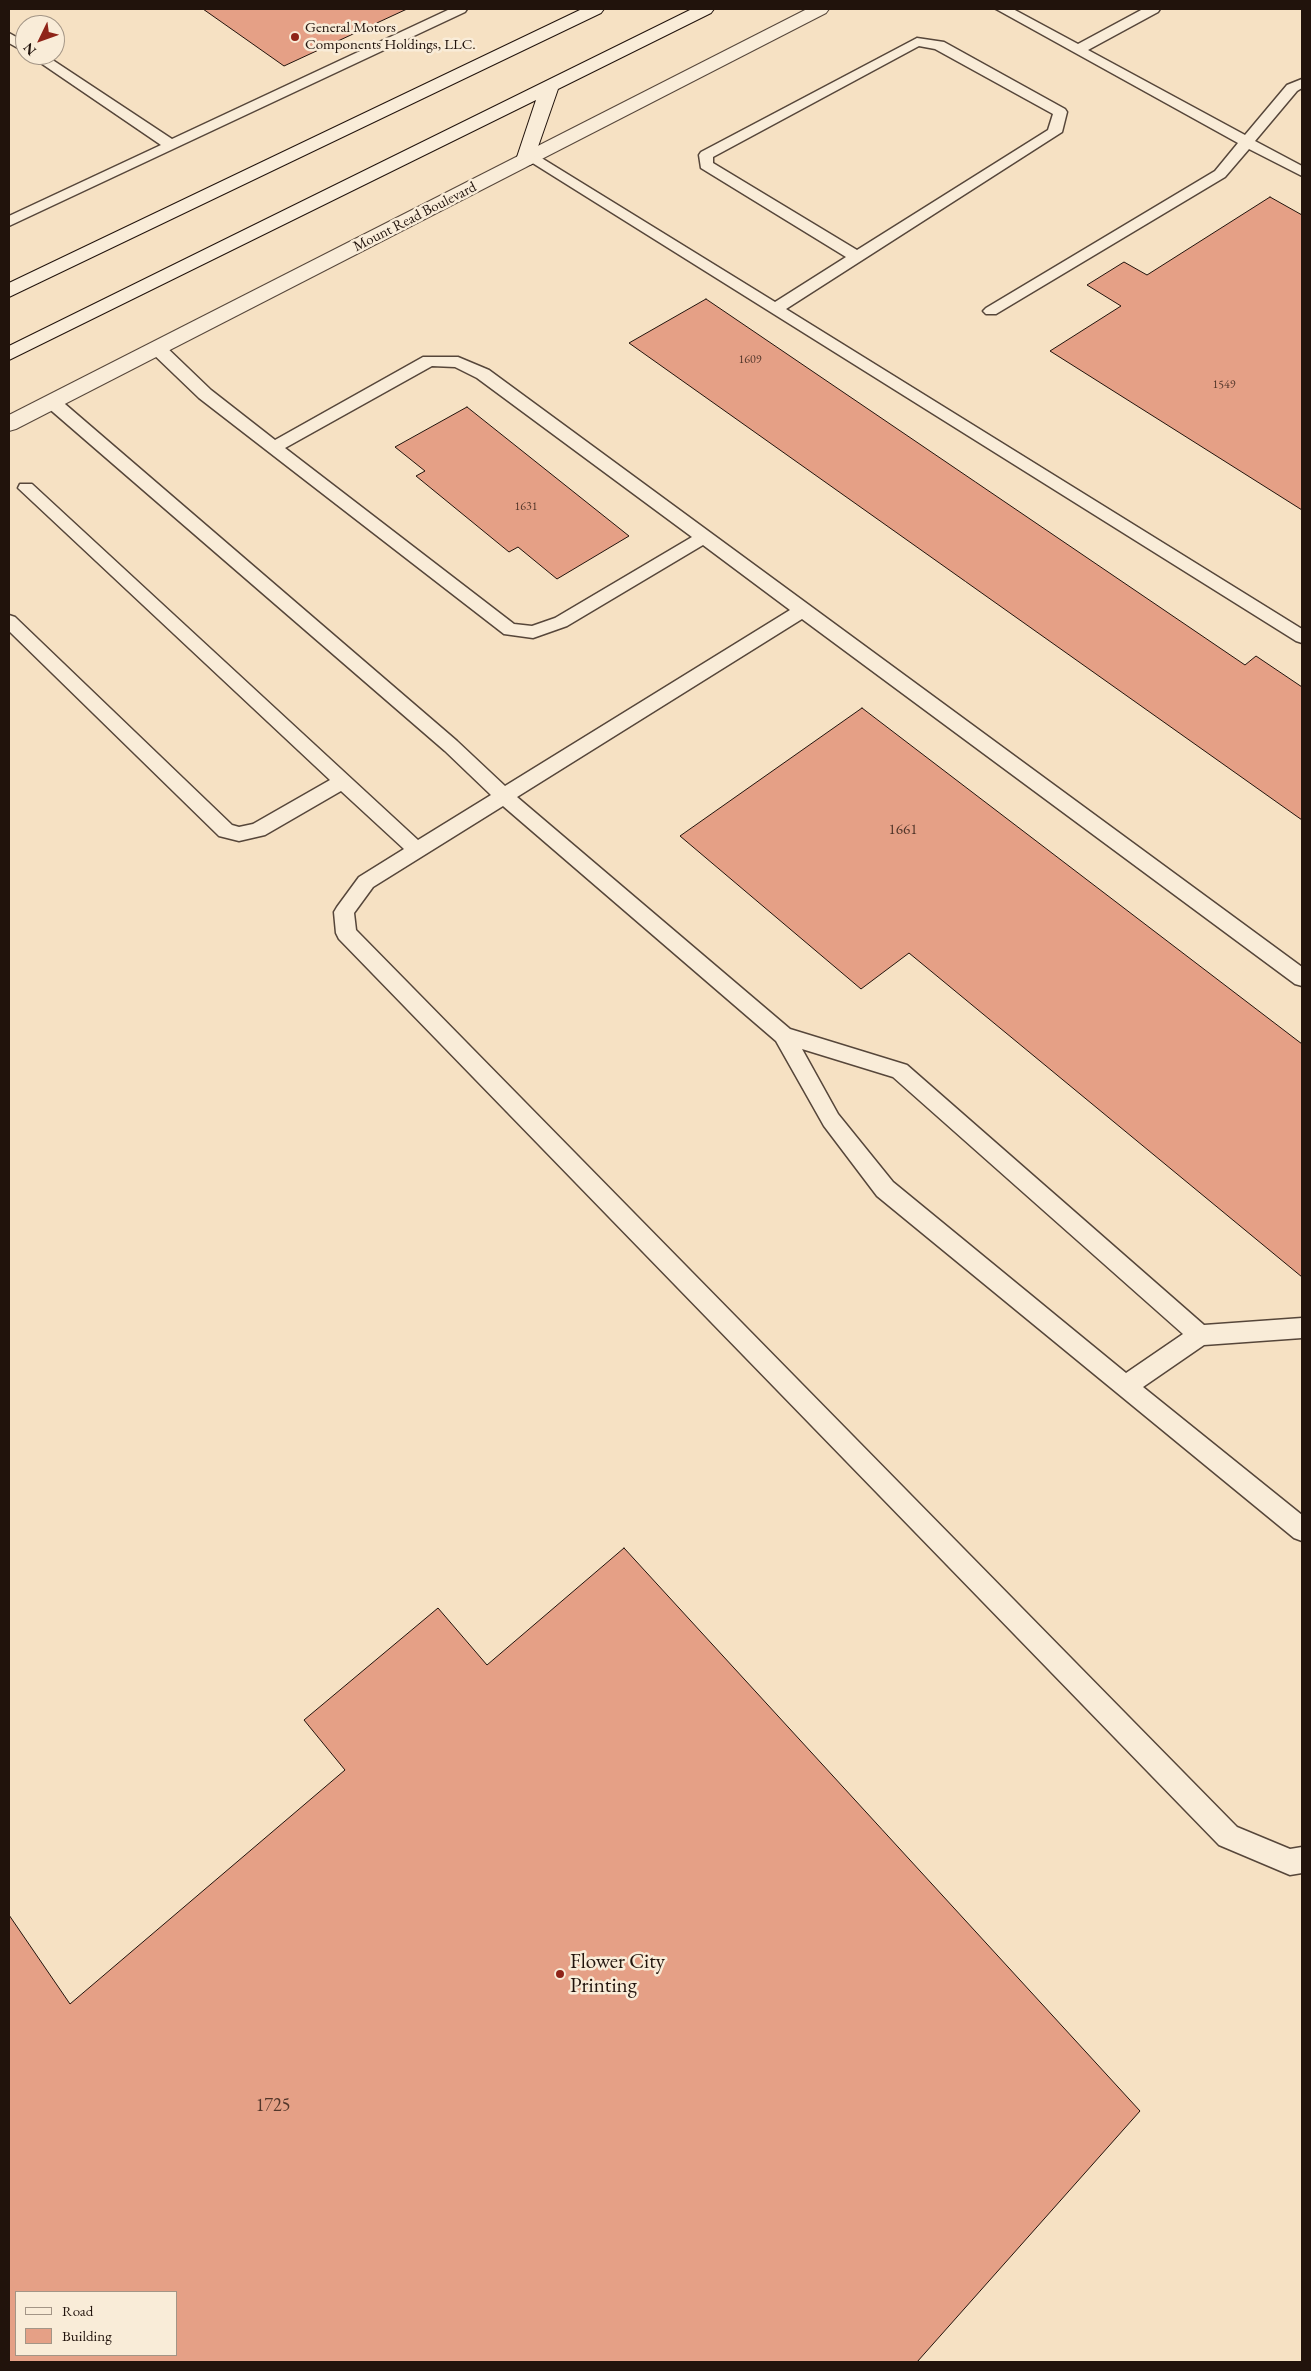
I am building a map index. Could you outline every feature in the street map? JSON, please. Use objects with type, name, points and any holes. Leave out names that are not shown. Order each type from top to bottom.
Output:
[{"type":"main road","points":[[9,291],[595,9]]},
{"type":"main road","points":[[9,354],[705,9]]},
{"type":"main road","name":"Mount Read Boulevard","points":[[9,424],[820,9]]},
{"type":"main road","points":[[528,159],[550,85]]},
{"type":"lane","points":[[9,204],[15,218],[460,9]]},
{"type":"lane","points":[[1003,9],[1302,172]]},
{"type":"lane","points":[[1078,50],[1153,9]]},
{"type":"lane","points":[[775,309],[857,257],[1054,132],[1060,112],[938,45],[916,42],[706,155],[706,165],[857,257]]},
{"type":"lane","points":[[51,65],[171,145]]},
{"type":"lane","points":[[991,311],[1220,174],[1292,88],[1302,82]]},
{"type":"lane","points":[[528,159],[775,309],[1302,636]]},
{"type":"lane","points":[[157,348],[205,394],[510,630],[533,632],[561,622],[704,537]]},
{"type":"lane","points":[[274,447],[429,361],[458,362],[483,374],[1302,978]]},
{"type":"lane","points":[[52,402],[451,746],[504,796],[783,1035],[831,1120],[885,1189],[1302,1530]]},
{"type":"lane","points":[[26,488],[417,850]]},
{"type":"lane","points":[[803,610],[366,882],[344,912],[346,933],[1228,1836],[1290,1862],[1302,1860]]},
{"type":"lane","points":[[9,621],[226,831],[239,834],[258,830],[343,781]]},
{"type":"lane","points":[[783,1035],[900,1071],[1200,1335]]},
{"type":"lane","points":[[1125,1386],[1200,1335],[1302,1328]]},
{"type":"building","name":"General Motors Components Holdings, LLC.","points":[[203,9],[407,9],[284,66]]},
{"type":"building","points":[[1270,197],[1302,215],[1302,510],[1050,351],[1121,306],[1087,285],[1124,262],[1147,275]]},
{"type":"building","points":[[706,299],[1245,665],[1256,656],[1302,687],[1302,820],[629,343]]},
{"type":"building","points":[[467,407],[629,536],[557,579],[518,547],[509,552],[416,476],[425,471],[395,447]]},
{"type":"building","points":[[862,708],[1302,1044],[1302,1277],[909,953],[861,989],[680,836]]},
{"type":"building","name":"Flower City Printing","points":[[624,1548],[1140,2111],[917,2362],[9,2362],[9,1915],[70,2004],[345,1770],[304,1720],[438,1608],[487,1665]]},
{"type":"place","name":"General Motors Components Holdings, LLC.","points":[[295,37]]},
{"type":"place","name":"Flower City Printing","points":[[560,1974]]}]
